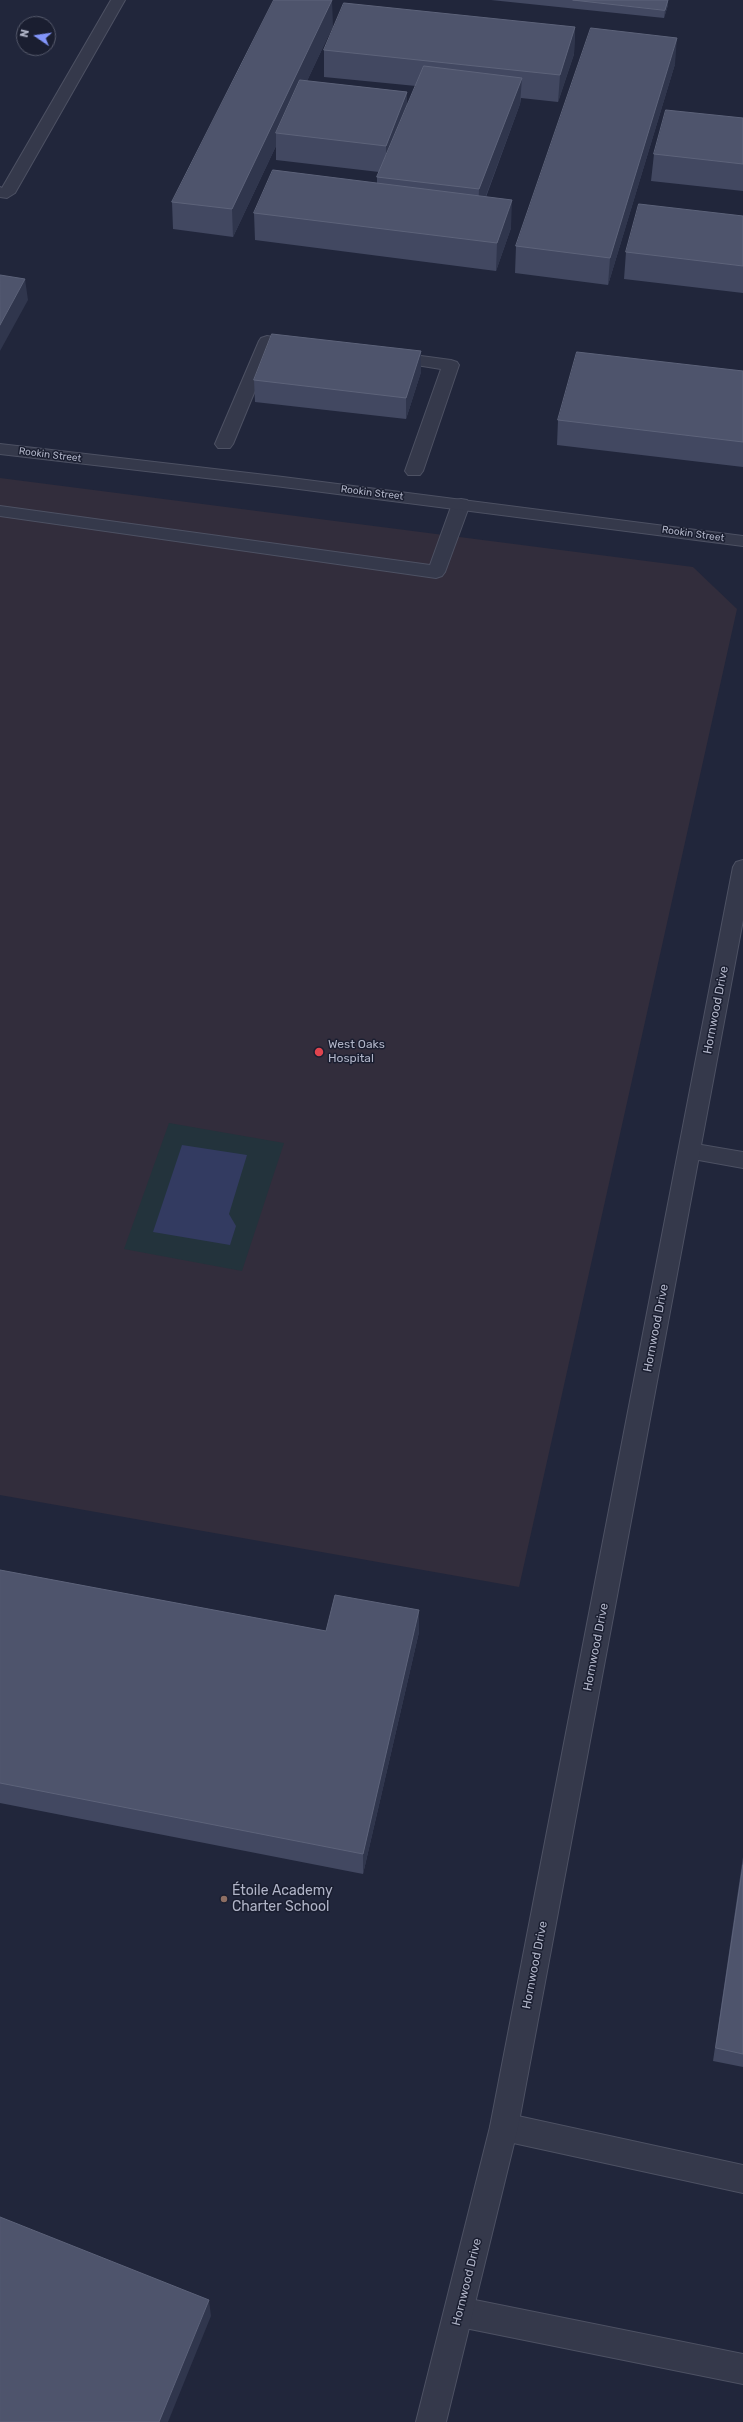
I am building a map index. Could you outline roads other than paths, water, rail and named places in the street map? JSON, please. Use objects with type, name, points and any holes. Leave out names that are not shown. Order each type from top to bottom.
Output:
[{"type":"street","points":[[0,192],[7,193],[118,0]]},
{"type":"street","points":[[224,444],[267,341],[313,347]]},
{"type":"street","points":[[375,355],[451,365],[414,471]]},
{"type":"street","name":"Rookin Street","points":[[0,449],[461,504],[743,541]]},
{"type":"street","points":[[0,511],[436,572],[461,504]]},
{"type":"street","name":"Hornwood Drive","points":[[431,2422],[460,2312],[504,2127],[743,867]]},
{"type":"street","points":[[690,1151],[743,1160]]},
{"type":"street","points":[[504,2127],[743,2178]]},
{"type":"street","points":[[460,2312],[743,2369]]},
{"type":"water","points":[[182,1145],[247,1155],[229,1214],[236,1226],[230,1245],[153,1232]]},
{"type":"place","name":"West Oaks Hospital","points":[[319,1052]]},
{"type":"place","name":"Étoile Academy Charter School","points":[[224,1899]]}]
